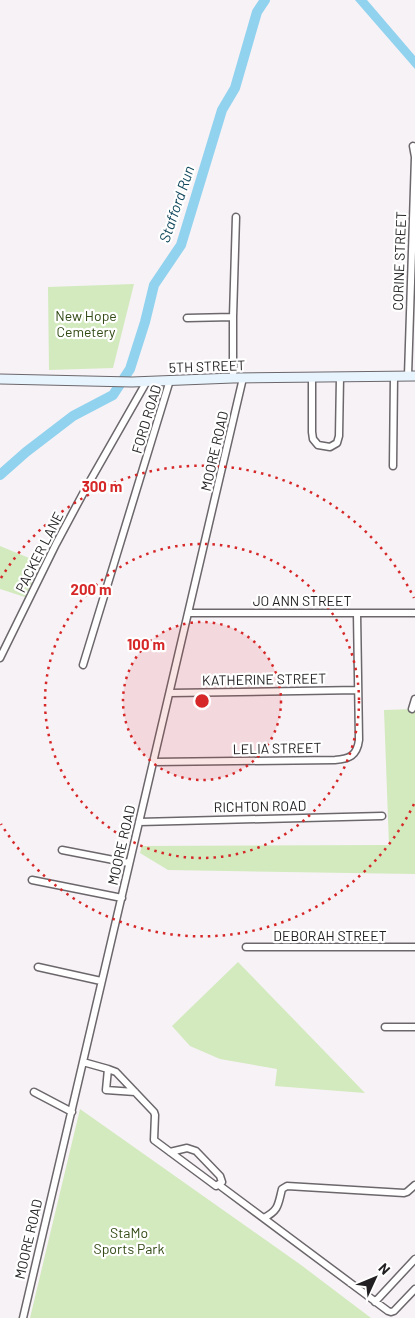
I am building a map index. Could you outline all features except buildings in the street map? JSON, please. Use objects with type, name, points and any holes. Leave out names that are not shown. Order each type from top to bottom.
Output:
[{"type":"main road","name":"5TH STREET","points":[[0,379],[132,382],[233,378],[412,376]]},
{"type":"street","name":"CORINE STREET","points":[[412,376],[415,157],[413,146]]},
{"type":"street","points":[[233,378],[236,217]]},
{"type":"street","points":[[188,318],[233,317]]},
{"type":"street","points":[[393,466],[394,376]]},
{"type":"street","points":[[312,378],[313,439],[318,445],[330,447],[337,443],[339,436],[340,377]]},
{"type":"street","name":"MOORE ROAD","points":[[23,1318],[243,378]]},
{"type":"street","name":"FORD ROAD","points":[[83,665],[170,380]]},
{"type":"street","name":"PACKER LANE","points":[[0,658],[60,536],[147,381]]},
{"type":"street","name":"JO ANN STREET","points":[[188,613],[415,613]]},
{"type":"street","name":"LELIA STREET","points":[[153,762],[346,759],[353,755],[358,746],[357,613]]},
{"type":"street","name":"KATHERINE STREET","points":[[170,693],[358,690]]},
{"type":"street","points":[[412,709],[415,699]]},
{"type":"street","name":"RICHTON ROAD","points":[[139,822],[382,816]]},
{"type":"street","points":[[62,850],[129,862]]},
{"type":"street","points":[[32,880],[122,898]]},
{"type":"street","name":"DEBORAH STREET","points":[[246,947],[415,947]]},
{"type":"street","points":[[38,967],[101,981]]},
{"type":"street","points":[[385,1026],[415,1026]]},
{"type":"street","points":[[83,1062],[116,1072],[154,1112],[154,1140],[216,1186],[219,1185],[264,1218],[388,1312],[391,1312],[415,1289]]},
{"type":"street","points":[[108,1069],[106,1090],[135,1092]]},
{"type":"street","points":[[34,1092],[72,1112]]},
{"type":"street","points":[[170,1152],[187,1148],[196,1151],[220,1176],[222,1182],[219,1185]]},
{"type":"street","points":[[264,1218],[274,1213],[282,1189],[287,1186],[404,1193],[415,1184]]},
{"type":"street","points":[[375,1302],[415,1259]]},
{"type":"green space","name":"New Hope Cemetery","points":[[134,284],[113,368],[49,370],[48,287]]},
{"type":"green space","points":[[0,546],[41,563],[25,597],[0,589]]},
{"type":"green space","points":[[415,709],[415,874],[168,870],[140,853],[142,846],[389,845],[384,710]]},
{"type":"green space","points":[[238,962],[365,1093],[275,1086],[277,1069],[220,1059],[190,1046],[172,1026]]},
{"type":"green space","name":"StaMo Sports Park","points":[[80,1109],[301,1265],[371,1318],[30,1318]]},
{"type":"water","points":[[355,0],[367,0],[415,56],[415,69]]},
{"type":"waterway","name":"Stafford Run","points":[[0,475],[26,452],[73,416],[113,395],[130,369],[145,322],[154,285],[181,245],[222,110],[235,88],[257,12],[265,0]]}]
